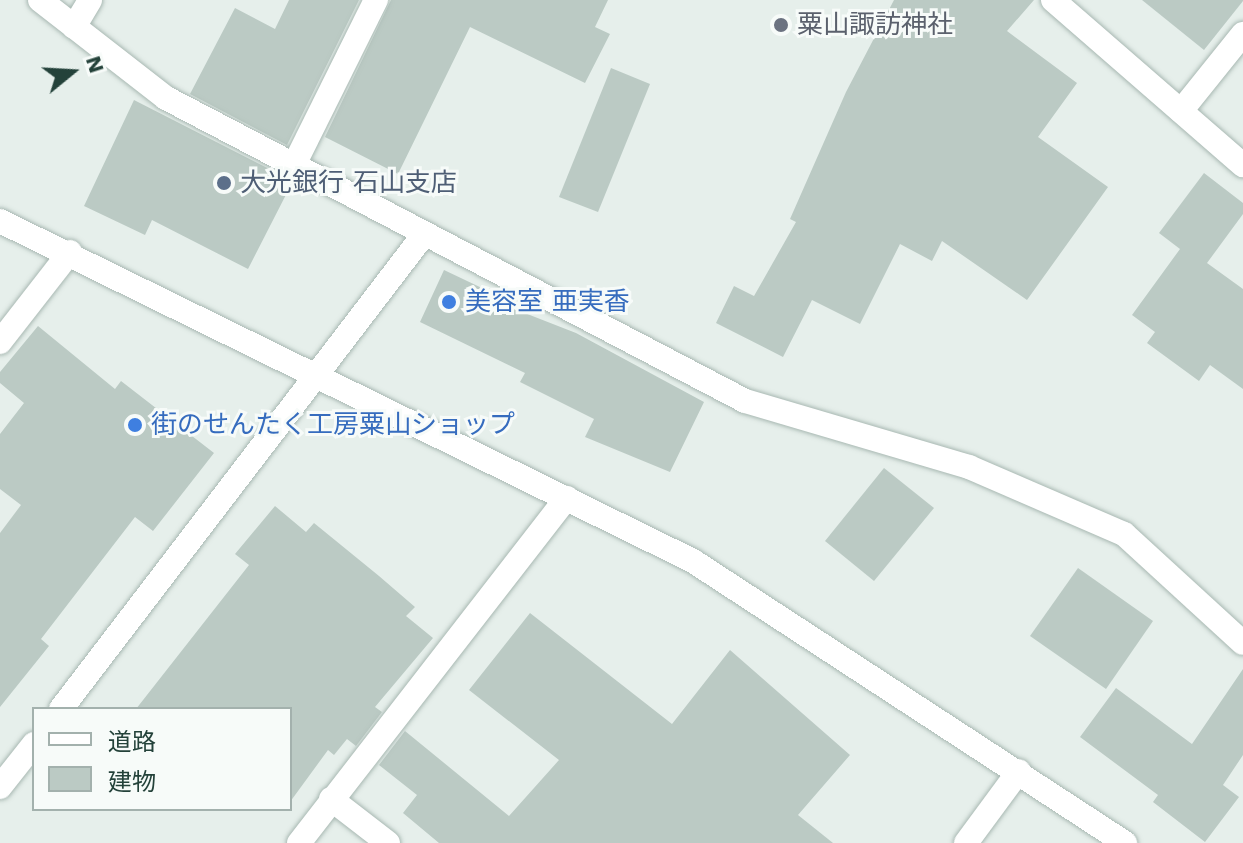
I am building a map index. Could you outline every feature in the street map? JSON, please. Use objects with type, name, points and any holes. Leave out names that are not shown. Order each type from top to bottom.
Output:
[{"type":"street","points":[[40,0],[166,98],[296,161],[422,237],[745,401],[969,467],[1124,534],[1243,643]]},
{"type":"street","points":[[74,27],[90,0]]},
{"type":"street","points":[[296,161],[376,0]]},
{"type":"street","points":[[1053,0],[1243,165]]},
{"type":"street","points":[[1181,111],[1243,34]]},
{"type":"street","points":[[0,221],[70,252],[693,561],[1125,843]]},
{"type":"street","points":[[63,707],[320,376],[422,237]]},
{"type":"street","points":[[0,342],[70,252]]},
{"type":"street","points":[[299,843],[567,498]]},
{"type":"street","points":[[0,787],[32,747]]},
{"type":"street","points":[[966,843],[1019,771]]},
{"type":"street","points":[[331,799],[388,843]]},
{"type":"building","points":[[289,0],[359,0],[287,145],[190,94],[235,8],[275,29]]},
{"type":"building","points":[[391,0],[608,0],[595,27],[610,34],[585,83],[470,27],[398,174],[325,137]]},
{"type":"building","points":[[894,0],[1034,0],[1007,31],[1077,83],[1038,137],[1108,187],[1027,300],[942,241],[932,261],[900,244],[860,324],[812,300],[783,357],[716,323],[734,286],[754,296],[796,222],[790,219],[846,92]]},
{"type":"building","points":[[1142,0],[1243,0],[1243,1],[1204,50]]},
{"type":"building","points":[[611,68],[650,84],[598,212],[559,197]]},
{"type":"building","points":[[134,100],[293,181],[248,269],[152,220],[145,235],[84,206]]},
{"type":"building","points":[[1204,173],[1243,203],[1243,214],[1207,263],[1243,289],[1243,389],[1210,365],[1199,381],[1147,343],[1155,332],[1132,315],[1180,249],[1159,233]]},
{"type":"building","points":[[444,270],[484,289],[481,296],[576,333],[704,402],[670,472],[585,437],[594,419],[520,382],[525,373],[420,322]]},
{"type":"building","points":[[38,326],[115,389],[121,381],[214,453],[153,531],[135,517],[41,639],[49,646],[0,707],[0,533],[21,505],[0,489],[0,434],[24,403],[0,383],[0,372]]},
{"type":"building","points":[[884,468],[934,508],[874,581],[825,541]]},
{"type":"building","points":[[275,506],[306,532],[314,523],[379,576],[415,607],[406,616],[433,638],[375,707],[382,712],[356,746],[347,739],[334,755],[328,750],[292,799],[292,707],[138,707],[249,565],[235,554]]},
{"type":"building","points":[[1078,568],[1153,621],[1106,689],[1030,636]]},
{"type":"building","points":[[530,613],[672,724],[730,650],[850,755],[798,815],[833,843],[439,843],[403,813],[417,795],[379,765],[405,731],[509,816],[559,760],[469,690]]},
{"type":"building","points":[[1243,669],[1243,755],[1223,785],[1239,797],[1205,842],[1153,802],[1158,795],[1080,737],[1116,688],[1192,744]]},
{"type":"place","name":"粟山諏訪神社","points":[[781,25]]},
{"type":"place","name":"大光銀行 石山支店","points":[[224,183]]},
{"type":"place","name":"美容室 亜実香","points":[[449,302]]},
{"type":"place","name":"街のせんたく工房粟山ショップ","points":[[135,425]]}]
